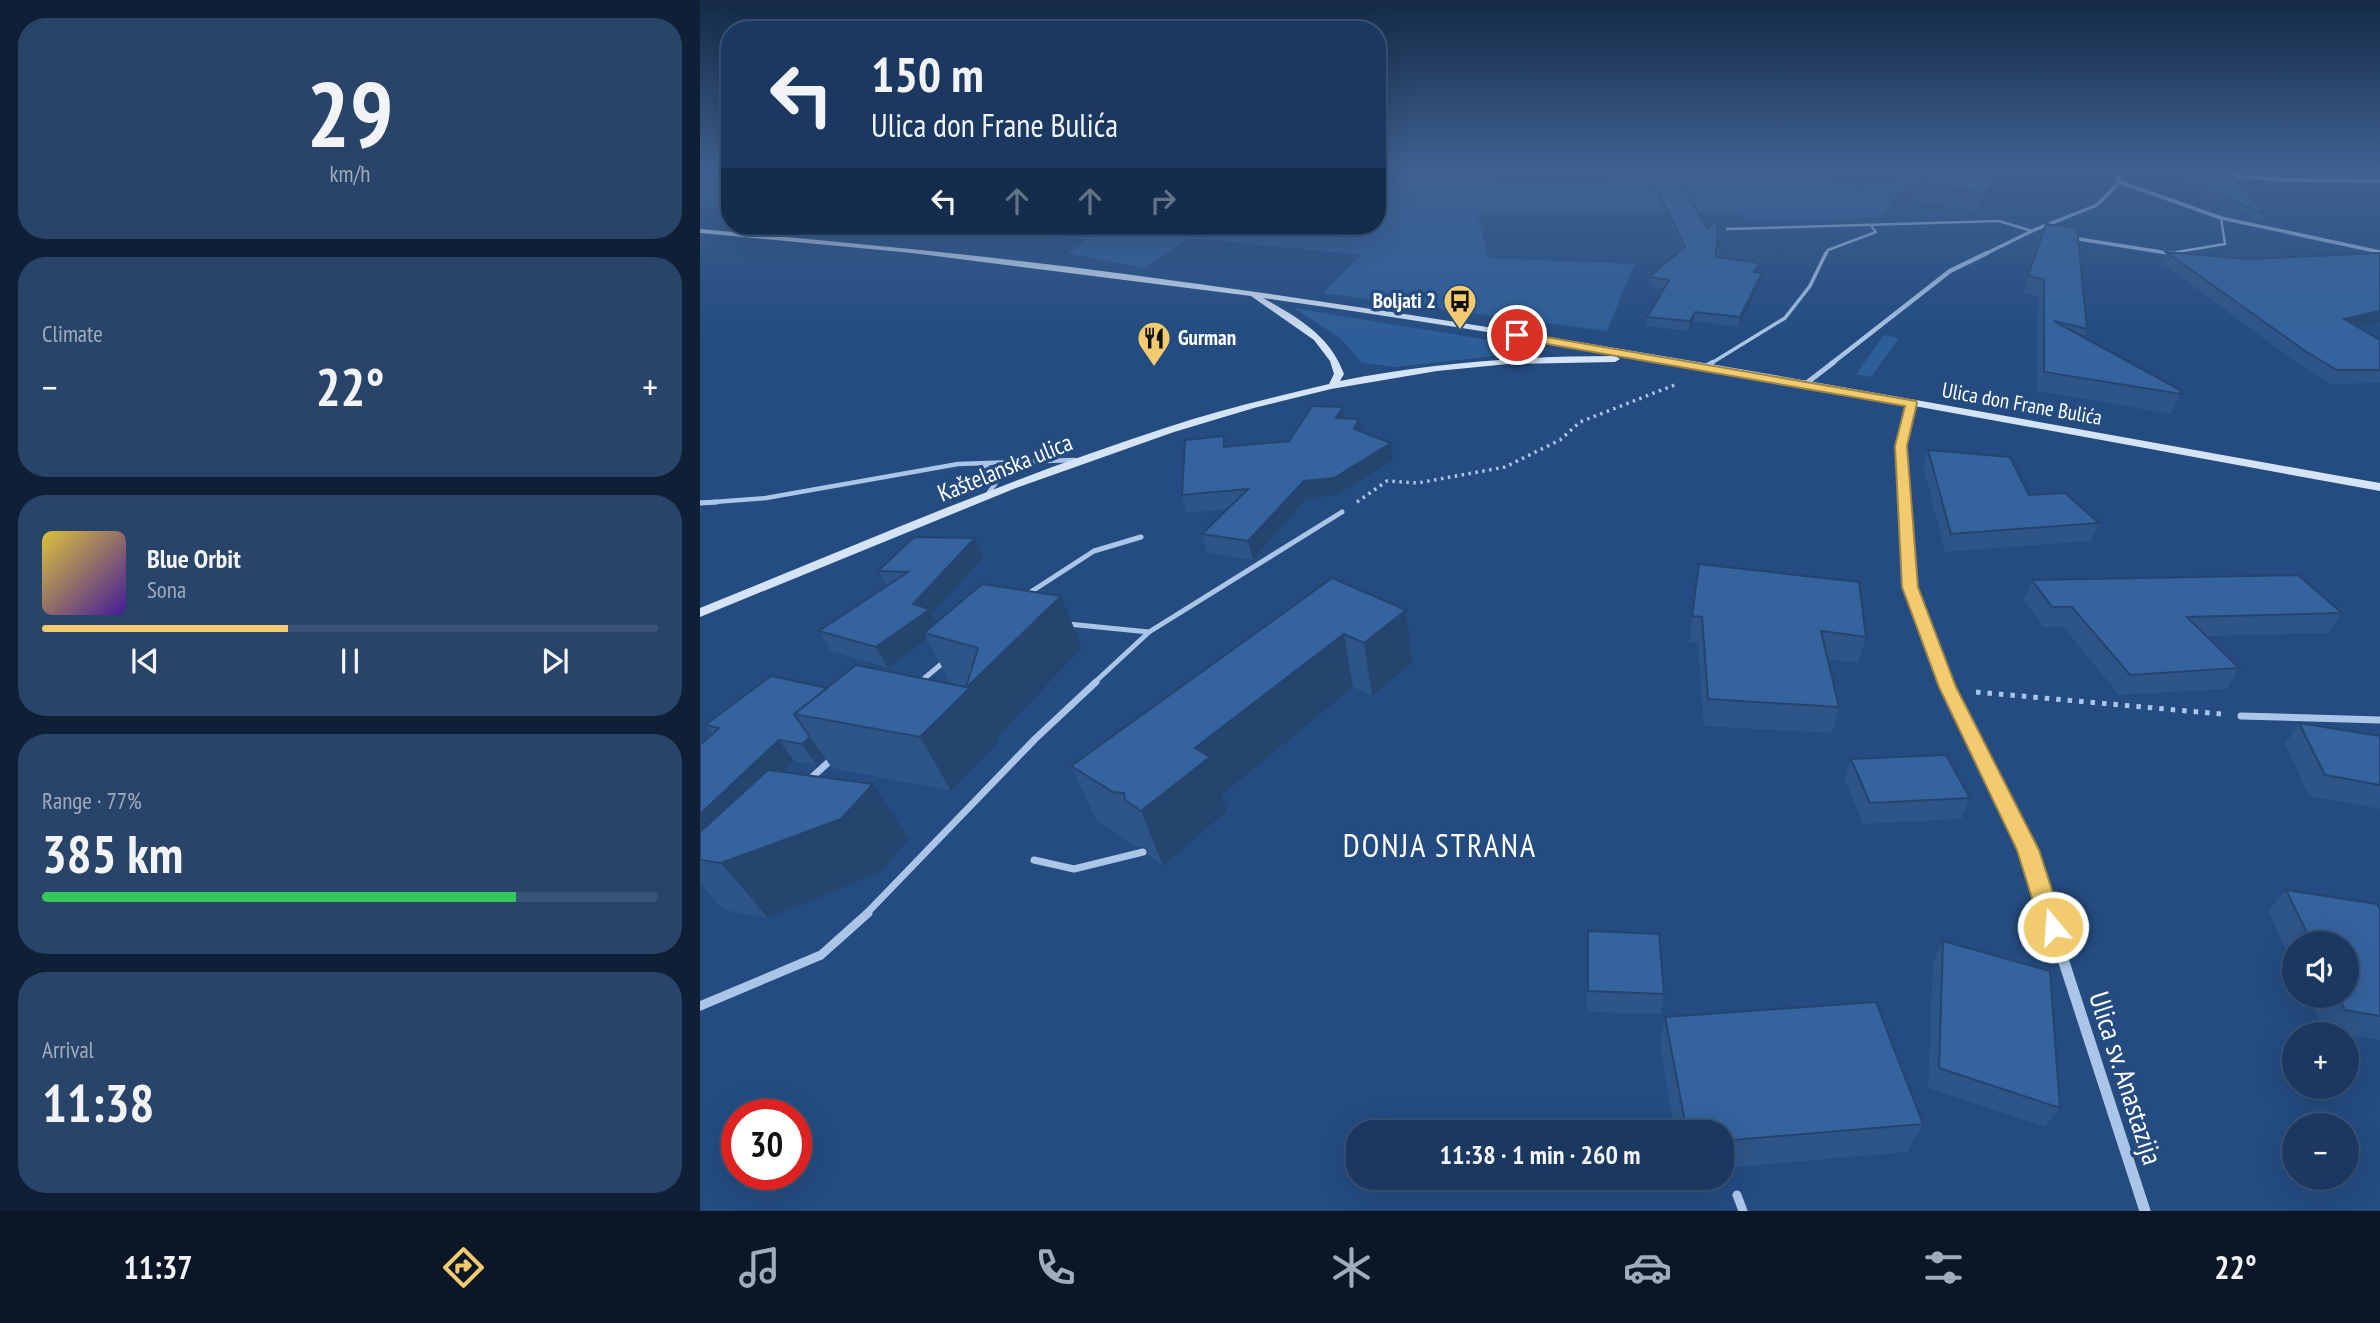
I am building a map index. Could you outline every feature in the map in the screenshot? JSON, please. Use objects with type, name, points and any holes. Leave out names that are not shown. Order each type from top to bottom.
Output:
[{"type":"street","points":[[1804,385],[1950,271],[2041,227]]},
{"type":"street","points":[[2261,227],[2380,252]]},
{"type":"street","points":[[2032,230],[2046,233]]},
{"type":"street","name":"Ulica don Frane Bulića","points":[[700,231],[721,233]]},
{"type":"street","name":"Ulica don Frane Bulića","points":[[745,235],[956,254],[1247,293],[1706,366],[2380,487]]},
{"type":"street","points":[[2059,235],[2189,258]]},
{"type":"street","points":[[1247,293],[1304,327],[1329,351],[1339,374],[1333,385]]},
{"type":"street","name":"Kaštelanska ulica","points":[[700,613],[1090,457],[1201,419],[1333,385],[1404,372],[1506,361],[1587,358],[1672,361]]},
{"type":"street","name":"Ulica sv. Anastazija","points":[[1912,403],[1901,446],[1910,587],[1947,687],[2028,850],[2145,1211]]},
{"type":"lane","points":[[1727,229],[1846,227]]},
{"type":"lane","points":[[1706,366],[1785,318],[1810,286],[1828,250],[1876,232],[1871,227]]},
{"type":"lane","points":[[2019,227],[2032,230]]},
{"type":"lane","points":[[2168,253],[2225,244],[2222,227]]},
{"type":"lane","points":[[700,503],[766,498],[958,464],[1054,462],[1090,457]]},
{"type":"lane","points":[[958,464],[989,467],[996,473],[998,480],[981,500]]},
{"type":"lane","points":[[700,1006],[821,955],[853,928],[1035,739],[1149,632],[1342,512]]},
{"type":"lane","points":[[1017,601],[1094,551],[1140,537]]},
{"type":"lane","points":[[1065,623],[1149,632]]},
{"type":"lane","points":[[915,687],[955,651]]},
{"type":"lane","points":[[2241,716],[2380,720]]},
{"type":"lane","points":[[804,784],[834,757]]},
{"type":"lane","points":[[1034,860],[1074,869],[1143,852]]},
{"type":"lane","points":[[1737,1195],[1743,1211]]},
{"type":"path","points":[[1342,512],[1387,481],[1418,482],[1505,467],[1560,440],[1580,422],[1692,379],[1706,366]]},
{"type":"path","points":[[1947,687],[1995,696],[2241,716]]},
{"type":"shaded area","points":[[1386,227],[1481,227],[1489,258],[1634,264],[1607,331],[1323,293],[1362,255],[1188,238],[1144,268],[1068,253],[1089,239],[1016,235],[1386,235]]},
{"type":"shaded area","points":[[1294,308],[1549,350],[1394,367],[1361,362],[1340,338]]},
{"type":"shaded area","points":[[1884,335],[1899,338],[1871,377],[1856,374]]},
{"type":"building","points":[[1675,227],[1718,227],[1719,248],[1716,248],[1716,257],[1760,263],[1754,272],[1762,273],[1740,317],[1695,312],[1690,321],[1647,317],[1669,280],[1649,277],[1685,247]]},
{"type":"building","points":[[2045,227],[2077,228],[2087,329],[2054,321],[2182,391],[2181,394],[2044,372],[2044,279],[2028,276]]},
{"type":"building","points":[[2166,252],[2247,259],[2380,253],[2380,311],[2344,319],[2380,340],[2380,370],[2337,370],[2305,351]]},
{"type":"building","points":[[1312,406],[1343,407],[1336,418],[1359,419],[1354,429],[1391,443],[1334,478],[1304,481],[1248,541],[1202,534],[1248,489],[1182,495],[1185,440],[1224,436],[1224,447],[1289,441]]},
{"type":"building","points":[[1928,450],[2010,457],[2029,495],[2065,493],[2099,523],[1951,534]]},
{"type":"building","points":[[914,537],[975,538],[913,604],[930,609],[876,647],[819,631],[908,572],[878,571]]},
{"type":"building","points":[[1699,564],[1859,582],[1866,637],[1821,631],[1839,707],[1708,699],[1702,617],[1692,616]]},
{"type":"building","points":[[2298,575],[2342,613],[2187,617],[2239,668],[2130,675],[2072,607],[2052,607],[2032,580]]},
{"type":"building","points":[[1332,578],[1406,610],[1364,643],[1344,634],[1195,748],[1210,757],[1141,811],[1125,800],[1124,793],[1113,792],[1071,766]]},
{"type":"building","points":[[982,584],[1061,596],[967,687],[970,688],[920,737],[794,714],[856,665],[966,687],[978,648],[924,633]]},
{"type":"building","points":[[771,676],[827,688],[794,714],[810,737],[802,744],[779,740],[700,814],[700,745],[719,728],[705,725]]},
{"type":"building","points":[[2299,723],[2380,736],[2380,785],[2325,775]]},
{"type":"building","points":[[1946,755],[1970,798],[1870,803],[1851,759]]},
{"type":"building","points":[[768,770],[873,784],[841,819],[721,863],[700,860],[700,832]]},
{"type":"building","points":[[2286,890],[2377,904],[2380,909],[2380,1016],[2344,1008],[2359,1008],[2359,931],[2306,931]]},
{"type":"building","points":[[1588,931],[1659,934],[1664,994],[1588,991]]},
{"type":"building","points":[[1943,941],[2050,971],[2060,1108],[1939,1068]]},
{"type":"building","points":[[1876,1002],[1923,1124],[1734,1140],[1734,1120],[1685,1120],[1665,1017]]},
{"type":"place","name":"Boljati 2","points":[[1460,331]]},
{"type":"place","name":"Gurman","points":[[1154,368]]},
{"type":"district","name":"DONJA STRANA","points":[[1440,846]]},
{"type":"route","points":[[1517,335],[1912,403],[1901,446],[1902,499],[1910,587],[1947,687],[2028,850],[2053,927]]}]
